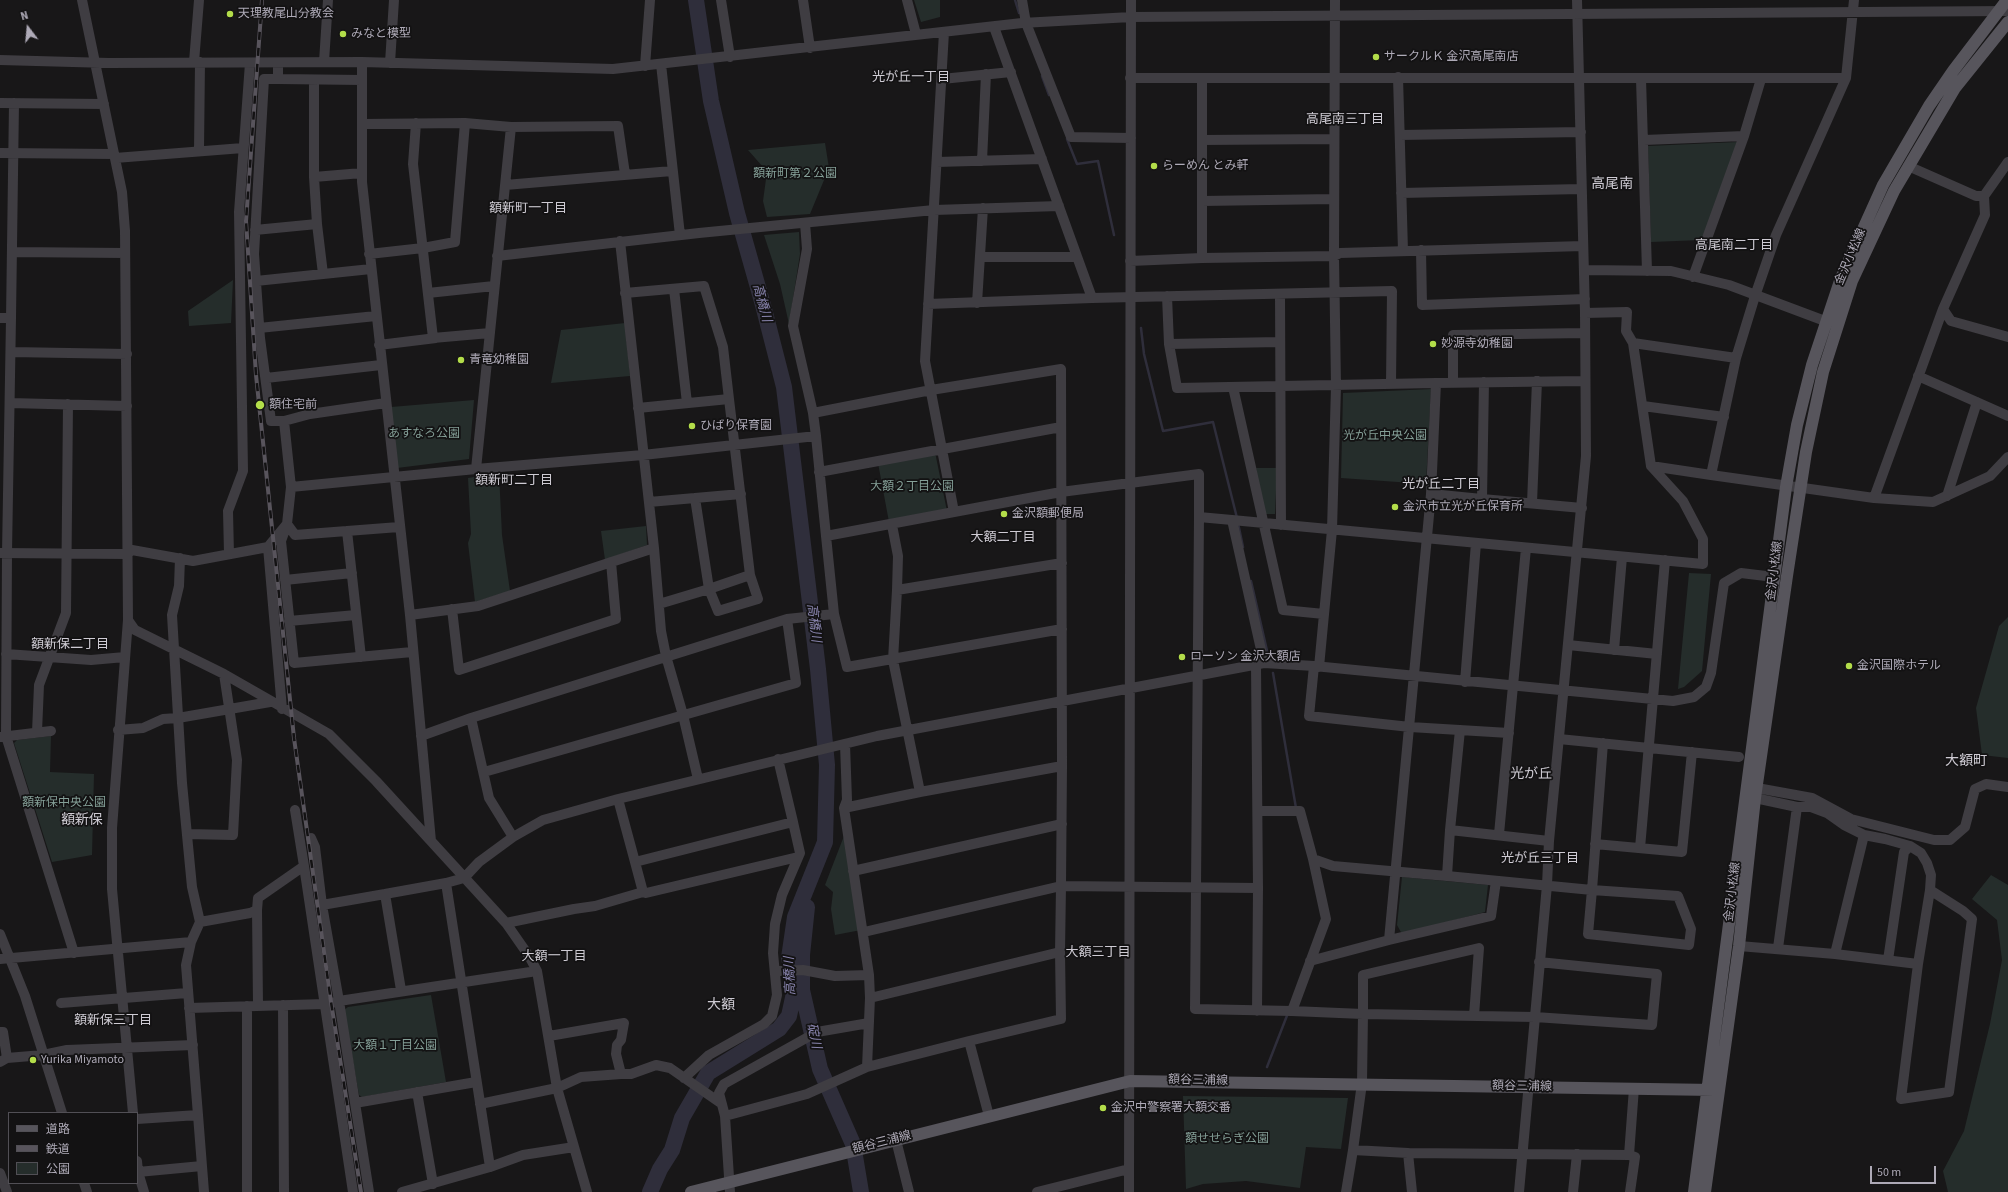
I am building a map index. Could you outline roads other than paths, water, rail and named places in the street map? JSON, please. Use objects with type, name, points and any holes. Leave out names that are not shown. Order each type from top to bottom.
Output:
[{"type":"main road","name":"金沢小松線","points":[[1705,1192],[1739,946],[1756,793],[1801,489],[1831,324],[1841,278],[1883,185],[1929,106],[2003,11],[2007,0]]},
{"type":"main road","name":"金沢小松線","points":[[1694,1192],[1786,487],[1797,425],[1812,365],[1874,233],[1908,166],[1955,88],[2008,22]]},
{"type":"main road","name":"額谷三浦線","points":[[691,1192],[730,1187],[854,1151],[1130,1080],[1719,1090]]},
{"type":"street","points":[[82,0],[122,192],[125,253],[128,620],[118,730],[112,851],[112,889],[133,1112]]},
{"type":"street","points":[[199,0],[197,62],[199,150]]},
{"type":"street","points":[[324,62],[328,0]]},
{"type":"street","points":[[390,63],[394,0]]},
{"type":"street","points":[[645,66],[650,0]]},
{"type":"street","points":[[721,0],[727,57]]},
{"type":"street","points":[[803,0],[810,48]]},
{"type":"street","points":[[907,0],[916,34]]},
{"type":"street","points":[[1022,0],[1024,23],[1072,137],[1131,138]]},
{"type":"street","points":[[1129,1192],[1131,0]]},
{"type":"street","points":[[1335,0],[1334,256],[1336,386],[1332,530],[1324,614],[1309,716],[1410,727],[1509,734]]},
{"type":"street","points":[[1519,1192],[1547,885],[1549,841],[1586,456],[1585,299],[1577,0]]},
{"type":"street","points":[[1711,475],[1736,358],[1754,296],[1776,235],[1846,78],[1854,0]]},
{"type":"street","points":[[0,60],[95,63],[362,62],[613,68],[645,66],[810,48],[916,34],[1024,23],[1131,17],[2003,11]]},
{"type":"street","points":[[994,27],[1092,298]]},
{"type":"street","points":[[944,32],[925,361],[954,512]]},
{"type":"street","points":[[362,62],[362,173],[370,269],[410,615],[412,652],[430,841]]},
{"type":"street","points":[[229,554],[228,511],[243,471],[239,212],[250,63]]},
{"type":"street","points":[[278,63],[278,79]]},
{"type":"street","points":[[661,64],[680,235]]},
{"type":"street","points":[[942,79],[1011,72]]},
{"type":"street","points":[[982,161],[986,74]]},
{"type":"street","points":[[1130,78],[1846,78]]},
{"type":"street","points":[[1202,78],[1202,258]]},
{"type":"street","points":[[1398,78],[1403,250]]},
{"type":"street","points":[[362,80],[264,79],[254,254],[256,281],[271,421],[284,421],[310,414],[386,403]]},
{"type":"street","points":[[1641,79],[1647,271]]},
{"type":"street","points":[[1693,277],[1744,136],[1761,79]]},
{"type":"street","points":[[314,80],[314,177],[322,274]]},
{"type":"street","points":[[0,103],[104,104]]},
{"type":"street","points":[[14,103],[11,318],[12,352],[3,553],[6,654],[3,737],[74,954]]},
{"type":"street","points":[[416,123],[413,164],[433,338],[436,338]]},
{"type":"street","points":[[362,124],[465,123],[511,127],[618,126],[624,174]]},
{"type":"street","points":[[369,254],[423,248],[455,242],[465,123]]},
{"type":"street","points":[[476,468],[511,127]]},
{"type":"street","points":[[1400,135],[1581,132]]},
{"type":"street","points":[[1644,140],[1744,136]]},
{"type":"street","points":[[1202,140],[1334,139]]},
{"type":"street","points":[[0,153],[114,156],[243,148]]},
{"type":"street","points":[[937,162],[1042,159]]},
{"type":"street","points":[[1874,498],[1943,310],[1984,214],[1984,196],[2008,162]]},
{"type":"street","points":[[1908,166],[1976,196],[1984,196]]},
{"type":"street","points":[[505,185],[672,171]]},
{"type":"street","points":[[314,177],[362,173]]},
{"type":"street","points":[[1401,193],[1582,189]]},
{"type":"street","points":[[1202,201],[1334,199]]},
{"type":"street","points":[[498,256],[620,241],[934,210],[1059,206]]},
{"type":"street","points":[[977,303],[983,208]]},
{"type":"street","points":[[805,223],[807,249],[793,326],[813,413],[814,436],[826,536],[831,614],[847,667],[1062,629]]},
{"type":"street","points":[[255,230],[317,224]]},
{"type":"street","points":[[620,241],[659,604],[666,656],[683,714],[698,779]]},
{"type":"street","points":[[1130,261],[1202,258],[1334,256],[1340,253],[1403,250],[1583,246]]},
{"type":"street","points":[[1421,250],[1422,305],[1585,299]]},
{"type":"street","points":[[12,252],[125,253]]},
{"type":"street","points":[[980,257],[1077,257]]},
{"type":"street","points":[[256,281],[370,269]]},
{"type":"street","points":[[1584,270],[1671,271],[1729,285],[1754,296],[1831,324]]},
{"type":"street","points":[[428,293],[494,286]]},
{"type":"street","points":[[625,293],[704,286],[723,347],[750,575],[758,599],[718,611],[709,589],[695,498]]},
{"type":"street","points":[[674,289],[687,403]]},
{"type":"street","points":[[928,304],[1092,298],[1392,291],[1391,384]]},
{"type":"street","points":[[1280,294],[1281,525]]},
{"type":"street","points":[[1167,296],[1169,344],[1177,388],[1336,386],[1453,382],[1586,381]]},
{"type":"street","points":[[1943,310],[1951,321],[2008,337]]},
{"type":"street","points":[[1199,518],[1236,520],[1703,564],[1703,539],[1683,501],[1651,466],[1633,343],[1626,331],[1627,312],[1585,313]]},
{"type":"street","points":[[260,328],[376,316]]},
{"type":"street","points":[[0,318],[11,318]]},
{"type":"street","points":[[379,345],[490,333]]},
{"type":"street","points":[[1453,382],[1452,335],[1585,334]]},
{"type":"street","points":[[1169,344],[1280,342]]},
{"type":"street","points":[[1633,343],[1736,358]]},
{"type":"street","points":[[12,352],[127,354]]},
{"type":"street","points":[[266,378],[381,365]]},
{"type":"street","points":[[725,1116],[819,1090],[867,1067],[1061,1019],[1060,952],[1063,700],[1061,369],[931,390],[813,413]]},
{"type":"street","points":[[1918,376],[2008,416]]},
{"type":"street","points":[[1532,503],[1537,381]]},
{"type":"street","points":[[1482,499],[1484,382]]},
{"type":"street","points":[[1389,940],[1394,872],[1410,727],[1431,494],[1436,383]]},
{"type":"street","points":[[1232,387],[1283,610],[1324,614]]},
{"type":"street","points":[[638,408],[729,399]]},
{"type":"street","points":[[1947,496],[1977,402]]},
{"type":"street","points":[[10,403],[127,406]]},
{"type":"street","points":[[38,732],[38,685],[66,613],[68,404]]},
{"type":"street","points":[[1643,406],[1724,417]]},
{"type":"street","points":[[284,421],[291,487],[287,524],[281,541],[294,664],[412,652]]},
{"type":"street","points":[[819,472],[1061,427]]},
{"type":"street","points":[[291,487],[394,478],[476,468],[643,455],[814,436]]},
{"type":"street","points":[[1651,466],[1801,489],[1874,498],[1933,502],[1990,476],[2008,457]]},
{"type":"street","points":[[826,536],[892,525],[1061,492],[1199,474],[1195,1009],[1535,1017],[1652,1025],[1657,974],[1539,962]]},
{"type":"street","points":[[649,502],[741,494]]},
{"type":"street","points":[[1431,494],[1582,508]]},
{"type":"street","points":[[1236,520],[1260,664],[1256,1011]]},
{"type":"street","points":[[3,553],[127,554],[132,550],[193,561],[268,547],[287,524]]},
{"type":"street","points":[[287,524],[295,535],[399,526]]},
{"type":"street","points":[[892,525],[898,556],[893,660],[920,792]]},
{"type":"street","points":[[347,531],[361,657]]},
{"type":"street","points":[[1464,682],[1476,543]]},
{"type":"street","points":[[268,547],[282,709]]},
{"type":"street","points":[[410,615],[478,606],[654,548]]},
{"type":"street","points":[[1500,834],[1526,548]]},
{"type":"street","points":[[1614,650],[1622,557]]},
{"type":"street","points":[[180,558],[178,586],[172,615],[178,718],[192,887],[200,922],[191,942],[186,965],[187,993],[193,1045],[204,1192]]},
{"type":"street","points":[[1640,848],[1665,560]]},
{"type":"street","points":[[452,610],[459,670],[616,619],[611,562]]},
{"type":"street","points":[[897,590],[1062,563]]},
{"type":"street","points":[[285,580],[352,573]]},
{"type":"street","points":[[322,905],[446,883],[464,878],[479,862],[513,837],[543,820],[618,799],[778,759],[907,729],[1260,664],[1317,666],[1464,682],[1673,701],[1694,697],[1706,688],[1711,673],[1724,583],[1741,573],[1774,577]]},
{"type":"street","points":[[659,604],[750,575]]},
{"type":"street","points":[[421,736],[471,718],[790,618],[831,614]]},
{"type":"street","points":[[289,621],[356,615]]},
{"type":"street","points":[[484,772],[796,683],[790,618]]},
{"type":"street","points":[[128,620],[135,630],[175,648],[224,674],[282,709],[329,734],[376,781],[506,923],[537,970],[557,1088],[587,1192]]},
{"type":"street","points":[[1568,645],[1657,654]]},
{"type":"street","points":[[6,654],[91,660],[125,657]]},
{"type":"street","points":[[188,834],[233,835],[237,760],[224,674]]},
{"type":"street","points":[[118,730],[143,728],[163,719],[178,718],[270,702]]},
{"type":"street","points":[[471,718],[489,798],[513,837]]},
{"type":"street","points":[[1447,876],[1460,730]]},
{"type":"street","points":[[3,737],[51,731]]},
{"type":"street","points":[[1559,739],[1649,746],[1739,757]]},
{"type":"street","points":[[1313,859],[1333,866],[1592,890],[1678,896],[1691,929],[1690,945],[1588,934],[1592,890],[1603,743]]},
{"type":"street","points":[[844,744],[848,800],[844,808],[864,932],[869,975],[870,998],[867,1067]]},
{"type":"street","points":[[1595,844],[1682,852],[1692,752]]},
{"type":"street","points":[[687,1080],[709,1056],[764,1024],[772,1016],[777,995],[774,953],[775,924],[782,895],[800,853],[778,759]]},
{"type":"street","points":[[844,808],[920,792],[1062,766]]},
{"type":"street","points":[[1756,793],[1812,798],[1851,819],[1934,840],[1950,840],[1965,827],[1975,789],[1986,784],[2008,787]]},
{"type":"street","points":[[1756,793],[1797,807],[1811,807],[1827,813],[1844,826],[1864,835],[1884,838],[1910,846],[1921,853],[1927,863],[1930,874],[1930,890],[1918,964],[1901,1099],[1949,1092],[1972,919],[1963,911],[1930,890]]},
{"type":"street","points":[[618,799],[643,892]]},
{"type":"street","points":[[1778,948],[1797,807]]},
{"type":"street","points":[[295,810],[353,1192]]},
{"type":"street","points":[[1258,811],[1300,811],[1313,859],[1326,919],[1289,1011]]},
{"type":"street","points":[[634,862],[793,822]]},
{"type":"street","points":[[853,871],[1062,824]]},
{"type":"street","points":[[1450,830],[1500,834],[1549,841]]},
{"type":"street","points":[[1835,954],[1864,835]]},
{"type":"street","points":[[311,838],[315,847],[322,905],[339,1001],[369,1192]]},
{"type":"street","points":[[1888,960],[1904,852],[1910,846]]},
{"type":"street","points":[[506,923],[595,906],[643,892],[646,893],[798,857]]},
{"type":"street","points":[[258,1005],[258,898],[304,866]]},
{"type":"street","points":[[1310,961],[1389,940],[1491,916],[1496,881]]},
{"type":"street","points":[[446,883],[490,1167]]},
{"type":"street","points":[[864,932],[1061,886],[1130,888],[1258,888]]},
{"type":"street","points":[[385,894],[401,990]]},
{"type":"street","points":[[200,922],[250,913],[257,910]]},
{"type":"street","points":[[0,934],[5,958],[25,996],[62,1112]]},
{"type":"street","points":[[5,958],[74,954],[191,942]]},
{"type":"street","points":[[1739,946],[1778,948],[1918,964]]},
{"type":"street","points":[[1346,1192],[1362,1083],[1363,975],[1479,948],[1474,1016]]},
{"type":"street","points":[[870,998],[1060,952]]},
{"type":"street","points":[[189,1008],[325,1004],[401,990],[537,970]]},
{"type":"street","points":[[780,971],[803,970],[835,976],[869,975]]},
{"type":"street","points":[[61,1003],[187,993]]},
{"type":"street","points":[[283,1005],[284,1192]]},
{"type":"street","points":[[247,1006],[247,1192]]},
{"type":"street","points":[[730,1187],[725,1116],[719,1093],[724,1084],[805,1038],[823,1031],[869,1023]]},
{"type":"street","points":[[549,1036],[624,1024],[621,1040],[617,1045],[616,1054],[621,1074]]},
{"type":"street","points":[[0,1032],[3,1032],[3,1060],[43,1055],[67,1050],[193,1045]]},
{"type":"street","points":[[969,1041],[989,1116]]},
{"type":"street","points":[[480,1104],[557,1088],[582,1077],[631,1074],[656,1065],[670,1068],[722,1104]]},
{"type":"street","points":[[355,1102],[476,1082]]},
{"type":"street","points":[[1629,1155],[1634,1088]]},
{"type":"street","points":[[416,1092],[433,1184]]},
{"type":"street","points":[[138,1119],[198,1115]]},
{"type":"street","points":[[896,1140],[909,1192]]},
{"type":"street","points":[[402,1192],[490,1167],[523,1155],[574,1147]]},
{"type":"street","points":[[1353,1150],[1408,1153],[1629,1155],[1635,1157],[1630,1192]]},
{"type":"street","points":[[1408,1153],[1412,1192]]},
{"type":"street","points":[[1573,1192],[1577,1154]]},
{"type":"street","points":[[144,1192],[138,1172],[202,1166]]},
{"type":"street","points":[[1037,1192],[1129,1169]]},
{"type":"street","points":[[0,1173],[7,1192]]},
{"type":"waterway","name":"高橋川","points":[[650,1192],[660,1169],[672,1150],[682,1118],[708,1073],[779,1029],[789,1016],[794,993],[794,979],[789,958],[795,917],[825,842],[827,765],[818,669],[784,387],[737,213],[711,101],[696,0]]},
{"type":"waterway","points":[[1015,0],[1019,13]]},
{"type":"waterway","points":[[1042,76],[1049,95]]},
{"type":"waterway","points":[[1067,139],[1077,164],[1098,161],[1114,235]]},
{"type":"waterway","points":[[1141,328],[1144,354],[1163,431],[1213,422],[1237,518]]},
{"type":"waterway","points":[[1238,523],[1243,547]]},
{"type":"waterway","points":[[1251,581],[1268,655]]},
{"type":"waterway","points":[[1273,673],[1296,808]]},
{"type":"waterway","name":"碇川","points":[[807,907],[802,955],[802,990],[820,1069],[853,1144],[861,1192]]},
{"type":"waterway","points":[[1267,1067],[1288,1013]]},
{"type":"railway","points":[[262,0],[246,221],[256,375],[294,738],[331,1002],[361,1192]]},
{"type":"place","name":"天理教尾山分教会","points":[[230,14]]},
{"type":"place","name":"みなと模型","points":[[343,34]]},
{"type":"place","name":"サークルＫ 金沢高尾南店","points":[[1376,57]]},
{"type":"place","name":"らーめん とみ軒","points":[[1154,166]]},
{"type":"place","name":"妙源寺幼稚園","points":[[1433,344]]},
{"type":"place","name":"青竜幼稚園","points":[[461,360]]},
{"type":"place","name":"額住宅前","points":[[260,405]]},
{"type":"place","name":"ひばり保育園","points":[[692,426]]},
{"type":"place","name":"金沢市立光が丘保育所","points":[[1395,507]]},
{"type":"place","name":"金沢額郵便局","points":[[1004,514]]},
{"type":"place","name":"ローソン 金沢大額店","points":[[1182,657]]},
{"type":"place","name":"金沢国際ホテル","points":[[1849,666]]},
{"type":"place","name":"Yurika Miyamoto","points":[[33,1060]]},
{"type":"place","name":"金沢中警察署大額交番","points":[[1103,1108]]},
{"type":"district","name":"光が丘一丁目","points":[[911,78]]},
{"type":"district","name":"高尾南三丁目","points":[[1345,120]]},
{"type":"district","name":"高尾南","points":[[1612,185]]},
{"type":"district","name":"額新町一丁目","points":[[528,209]]},
{"type":"district","name":"高尾南二丁目","points":[[1734,246]]},
{"type":"district","name":"額新町二丁目","points":[[514,481]]},
{"type":"district","name":"光が丘二丁目","points":[[1441,485]]},
{"type":"district","name":"大額二丁目","points":[[1003,538]]},
{"type":"district","name":"額新保二丁目","points":[[70,645]]},
{"type":"district","name":"大額町","points":[[1966,762]]},
{"type":"district","name":"光が丘","points":[[1531,775]]},
{"type":"district","name":"額新保","points":[[82,821]]},
{"type":"district","name":"光が丘三丁目","points":[[1540,859]]},
{"type":"district","name":"大額三丁目","points":[[1098,953]]},
{"type":"district","name":"大額一丁目","points":[[554,957]]},
{"type":"district","name":"大額","points":[[721,1006]]},
{"type":"district","name":"額新保三丁目","points":[[113,1021]]},
{"type":"park label","name":"額新町第２公園","points":[[795,174]]},
{"type":"park label","name":"あすなろ公園","points":[[424,434]]},
{"type":"park label","name":"光が丘中央公園","points":[[1385,436]]},
{"type":"park label","name":"大額２丁目公園","points":[[912,487]]},
{"type":"park label","name":"額新保中央公園","points":[[64,803]]},
{"type":"park label","name":"大額１丁目公園","points":[[395,1046]]},
{"type":"park label","name":"額せせらぎ公園","points":[[1227,1139]]}]
